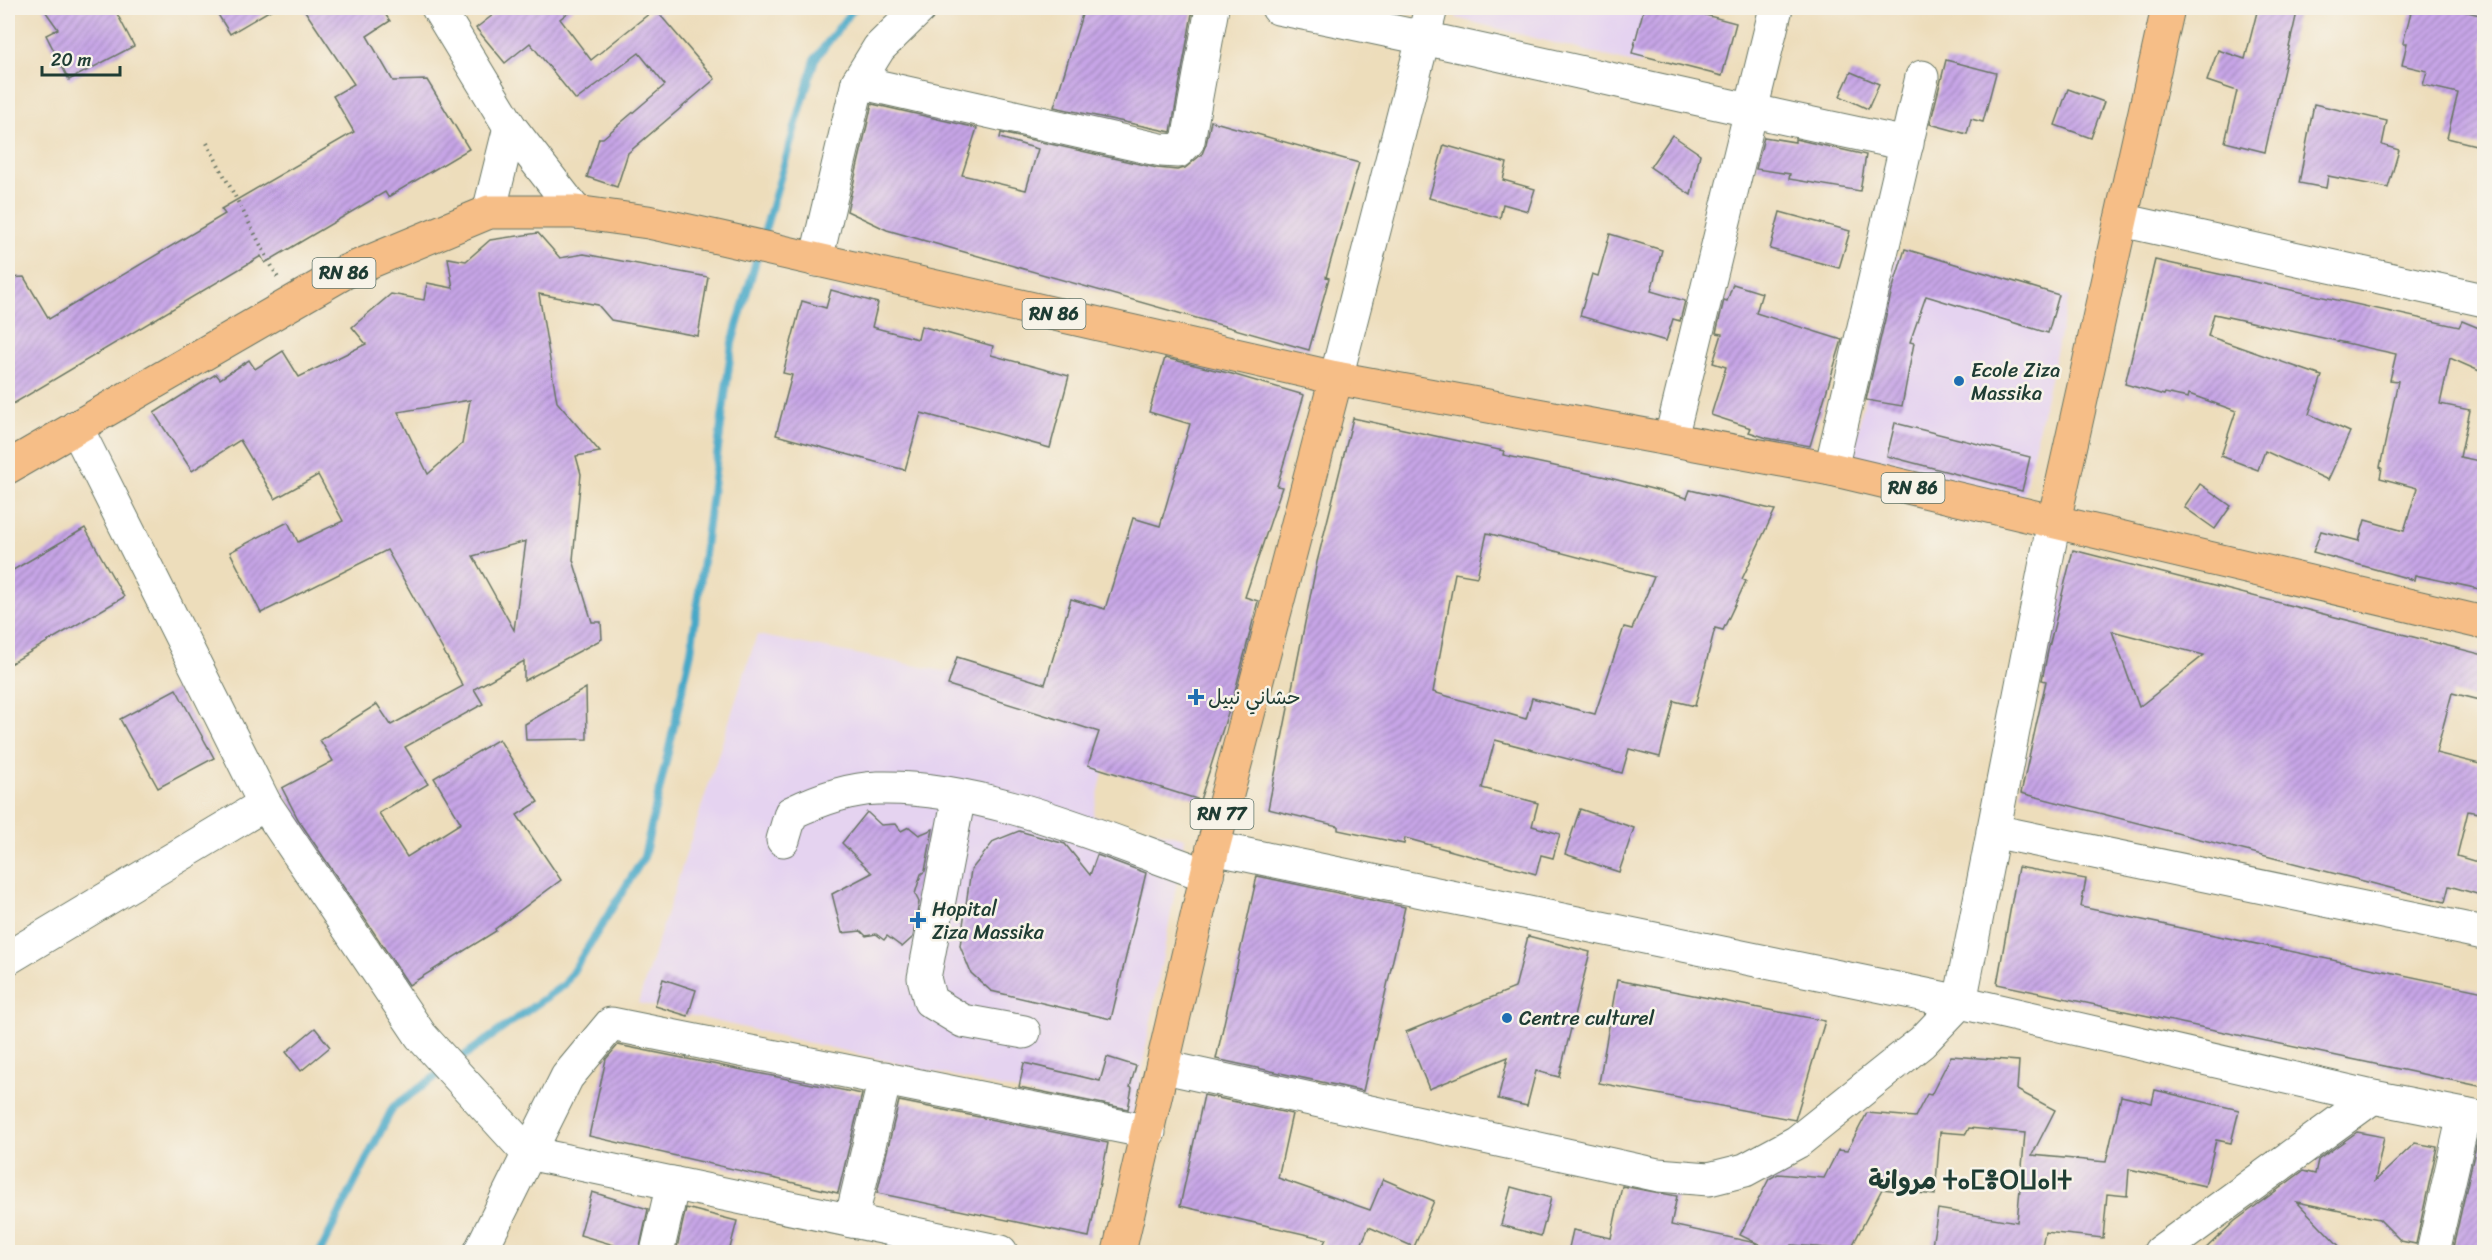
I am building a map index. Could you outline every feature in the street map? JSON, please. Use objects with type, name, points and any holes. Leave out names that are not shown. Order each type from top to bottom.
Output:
[{"type":"main road","points":[[2054,521],[2168,8]]},
{"type":"main road","name":"RN 86","points":[[8,467],[345,272],[489,212],[576,212],[648,222],[717,237],[1335,378],[1831,469],[2484,623]]},
{"type":"main road","name":"RN 77","points":[[1119,1252],[1149,1132],[1210,862],[1335,378]]},
{"type":"street","points":[[438,8],[510,127],[576,212]]},
{"type":"street","points":[[816,260],[858,82],[879,48],[920,8]]},
{"type":"street","points":[[858,82],[1161,150],[1178,151],[1188,141],[1212,8]]},
{"type":"street","points":[[1278,8],[1428,22],[1750,112],[1907,144]]},
{"type":"street","points":[[1671,438],[1776,8]]},
{"type":"street","points":[[1335,378],[1428,22]]},
{"type":"street","points":[[1831,469],[1922,78]]},
{"type":"street","points":[[489,212],[510,127]]},
{"type":"street","points":[[2121,220],[2484,300]]},
{"type":"street","points":[[76,427],[265,804],[421,1036],[528,1153],[673,1183],[867,1233],[1001,1252]]},
{"type":"street","points":[[1164,1067],[1658,1175],[1709,1179],[1744,1170],[1797,1142],[1922,1042],[1960,1002],[2054,521]]},
{"type":"street","points":[[783,840],[791,813],[823,798],[878,788],[959,796],[1008,805],[1210,862],[1960,1002],[2373,1097],[2474,1117],[2433,1252]]},
{"type":"street","points":[[959,796],[924,978],[930,1001],[963,1021],[1024,1032]]},
{"type":"street","points":[[8,958],[265,804]]},
{"type":"street","points":[[1994,831],[2484,933]]},
{"type":"street","points":[[480,1252],[567,1077],[611,1023],[1149,1132]]},
{"type":"street","points":[[867,1233],[885,1078]]},
{"type":"street","points":[[2160,1252],[2373,1097]]},
{"type":"street","points":[[657,1252],[673,1183]]},
{"type":"path","points":[[207,143],[291,302]]},
{"type":"shaded area","points":[[1459,8],[1655,8],[1641,65],[1456,18]]},
{"type":"shaded area","name":"Ecole Ziza Massika","points":[[1896,255],[2069,296],[2022,501],[1850,465]]},
{"type":"shaded area","name":"Hopital Ziza Massika","points":[[757,635],[1119,705],[1093,816],[1185,838],[1133,1118],[638,1003]]},
{"type":"building","points":[[43,8],[114,8],[134,46],[69,80],[46,35],[58,29]]},
{"type":"building","points":[[214,8],[274,8],[230,34]]},
{"type":"building","points":[[303,8],[381,8],[390,21],[367,36],[393,81],[427,80],[469,149],[388,197],[385,192],[265,263],[261,256],[8,407],[8,278],[24,277],[49,319],[225,214],[221,209],[354,132],[333,96],[354,84]]},
{"type":"building","points":[[502,8],[574,8],[560,19],[591,60],[655,9],[715,79],[628,153],[617,187],[587,177],[599,138],[603,138],[665,85],[639,53],[576,100],[530,43],[505,63],[476,28]]},
{"type":"building","points":[[1084,8],[1193,8],[1171,132],[1054,107]]},
{"type":"building","points":[[1644,8],[1686,8],[1686,10],[1736,23],[1722,76],[1632,53]]},
{"type":"building","points":[[2258,8],[2298,8],[2265,152],[2225,142],[2237,91],[2207,81],[2218,50],[2245,59]]},
{"type":"building","points":[[2412,8],[2451,8],[2484,16],[2484,147],[2447,138],[2458,93],[2423,85],[2427,71],[2402,65],[2407,43],[2403,43]]},
{"type":"building","points":[[1946,60],[1996,73],[1983,122],[1971,119],[1967,134],[1930,124]]},
{"type":"building","points":[[1851,72],[1879,84],[1868,109],[1840,96]]},
{"type":"building","points":[[2068,89],[2104,102],[2091,138],[2055,125]]},
{"type":"building","points":[[872,104],[977,128],[962,175],[1026,190],[1038,149],[1000,138],[1001,133],[1157,168],[1177,170],[1185,168],[1202,154],[1211,121],[1359,163],[1326,277],[1329,278],[1309,350],[887,230],[847,211]]},
{"type":"building","points":[[2314,104],[2387,121],[2382,145],[2399,150],[2388,188],[2328,176],[2326,188],[2299,183]]},
{"type":"building","points":[[1672,135],[1700,154],[1691,195],[1650,167]]},
{"type":"building","points":[[1764,137],[1795,142],[1795,139],[1866,155],[1860,191],[1789,179],[1790,174],[1756,169]]},
{"type":"building","points":[[1444,145],[1507,163],[1503,180],[1535,189],[1528,211],[1503,204],[1500,218],[1429,198]]},
{"type":"building","points":[[1780,212],[1850,231],[1839,268],[1770,249]]},
{"type":"building","points":[[538,233],[560,258],[584,254],[708,277],[698,336],[611,320],[598,305],[539,294],[557,402],[600,452],[576,456],[581,474],[573,560],[592,622],[601,622],[602,639],[524,681],[524,661],[474,689],[483,704],[405,747],[428,784],[379,813],[407,857],[461,823],[434,778],[499,739],[538,802],[517,815],[561,880],[495,929],[496,931],[409,985],[298,819],[282,788],[333,761],[320,740],[377,704],[391,725],[463,686],[387,550],[261,613],[230,552],[288,522],[298,542],[343,521],[318,475],[275,499],[240,440],[192,471],[154,413],[216,374],[220,379],[249,360],[255,369],[283,351],[299,377],[366,344],[352,327],[391,294],[424,300],[427,283],[453,288],[448,258],[466,261],[490,240]],"holes":[[[470,400],[462,444],[428,474],[398,412]],[[526,541],[514,630],[473,556]]]},
{"type":"building","points":[[1610,234],[1662,250],[1651,291],[1685,301],[1680,321],[1673,319],[1666,341],[1580,316],[1592,274],[1598,276]]},
{"type":"building","points":[[1905,249],[2059,295],[2048,333],[1926,296],[1910,342],[1914,343],[1902,406],[1866,400],[1891,294]]},
{"type":"building","points":[[2155,260],[2459,327],[2462,321],[2484,330],[2484,373],[2450,358],[2440,404],[2470,410],[2460,457],[2484,462],[2484,590],[2415,575],[2414,580],[2313,552],[2321,531],[2359,541],[2365,520],[2404,531],[2417,488],[2380,478],[2382,468],[2380,467],[2398,381],[2390,380],[2396,354],[2214,314],[2208,336],[2322,376],[2309,414],[2350,432],[2328,480],[2265,451],[2258,470],[2221,456],[2236,411],[2189,394],[2188,398],[2165,393],[2164,395],[2125,384]]},
{"type":"building","points":[[1733,284],[1762,293],[1756,313],[1842,340],[1810,446],[1767,438],[1749,432],[1751,428],[1711,415],[1726,367],[1713,363],[1722,334],[1716,333],[1724,300],[1727,301]]},
{"type":"building","points":[[831,290],[878,303],[872,327],[918,339],[921,326],[993,346],[991,355],[1069,376],[1050,448],[921,413],[905,470],[776,435],[792,375],[783,373],[802,301],[826,308]]},
{"type":"building","points":[[1165,358],[1304,395],[1277,486],[1282,487],[1245,597],[1258,601],[1235,691],[1200,800],[1088,765],[1099,732],[948,685],[957,657],[1045,684],[1071,599],[1105,609],[1133,518],[1160,526],[1190,424],[1149,412]]},
{"type":"building","points":[[1353,418],[1504,451],[1503,455],[1606,477],[1687,498],[1690,490],[1775,510],[1742,579],[1746,581],[1723,630],[1715,628],[1695,706],[1674,701],[1660,757],[1629,749],[1622,773],[1495,740],[1482,788],[1538,803],[1532,826],[1560,834],[1553,858],[1541,855],[1536,874],[1405,838],[1404,844],[1338,830],[1338,826],[1268,809],[1317,562]],"holes":[[[1487,533],[1654,577],[1632,629],[1624,627],[1595,714],[1532,698],[1526,719],[1433,692],[1455,573],[1477,577]]]},
{"type":"building","points":[[1895,423],[2030,457],[2022,491],[1887,456]]},
{"type":"building","points":[[2200,484],[2231,506],[2215,529],[2184,507]]},
{"type":"building","points":[[85,528],[124,597],[8,665],[8,573]]},
{"type":"building","points":[[2073,550],[2484,655],[2484,701],[2452,693],[2436,753],[2484,765],[2484,814],[2468,811],[2457,856],[2484,864],[2484,896],[2449,886],[2445,902],[2021,793],[2046,681],[2042,680]],"holes":[[[2112,631],[2204,655],[2139,707]]]},
{"type":"building","points":[[586,688],[587,739],[526,740],[525,724]]},
{"type":"building","points":[[176,689],[214,758],[158,788],[120,719]]},
{"type":"building","points":[[1580,809],[1634,828],[1619,872],[1565,854]]},
{"type":"building","points":[[867,812],[881,825],[896,824],[901,831],[909,827],[919,835],[933,829],[925,871],[921,874],[915,894],[919,902],[913,937],[902,947],[887,936],[884,940],[876,934],[866,936],[861,931],[842,933],[832,894],[872,873],[842,843]]},
{"type":"building","points":[[1019,831],[1065,844],[1090,875],[1097,855],[1146,873],[1111,1019],[991,991],[971,973],[960,946],[971,870],[994,841]]},
{"type":"building","points":[[2018,867],[2086,879],[2081,907],[2484,992],[2484,1087],[1997,984]]},
{"type":"building","points":[[1257,876],[1405,907],[1363,1091],[1216,1059]]},
{"type":"building","name":"Centre culturel","points":[[1528,936],[1590,952],[1559,1077],[1536,1071],[1527,1106],[1498,1099],[1508,1057],[1429,1089],[1406,1032],[1515,988]]},
{"type":"building","points":[[663,979],[696,990],[688,1016],[655,1006]]},
{"type":"building","points":[[1617,980],[1825,1021],[1795,1120],[1599,1083]]},
{"type":"building","points":[[315,1028],[330,1047],[301,1071],[286,1052]]},
{"type":"building","points":[[618,1045],[862,1094],[838,1193],[589,1136],[606,1059]]},
{"type":"building","points":[[1951,1056],[2019,1061],[2017,1090],[2055,1110],[2032,1155],[2106,1162],[2121,1096],[2152,1103],[2155,1090],[2239,1110],[2231,1143],[2216,1140],[2205,1186],[2129,1169],[2127,1196],[2107,1194],[2103,1238],[2045,1232],[2041,1252],[1931,1252],[1938,1209],[2017,1222],[2025,1133],[1969,1128],[1966,1134],[1940,1132],[1935,1195],[1882,1189],[1850,1250],[1792,1245],[1788,1252],[1775,1252],[1740,1235],[1769,1179],[1778,1174],[1824,1178],[1838,1150],[1847,1151],[1867,1113],[1915,1117],[1927,1094],[1931,1095]]},
{"type":"building","points":[[1107,1057],[1136,1066],[1130,1087],[1132,1088],[1128,1109],[1019,1087],[1024,1063],[1100,1081]]},
{"type":"building","points":[[1204,1095],[1292,1114],[1278,1178],[1370,1210],[1383,1179],[1434,1201],[1414,1247],[1369,1227],[1358,1252],[1320,1252],[1326,1239],[1180,1206]]},
{"type":"building","points":[[899,1101],[1108,1143],[1089,1237],[877,1193]]},
{"type":"building","points":[[2357,1132],[2384,1137],[2375,1181],[2415,1143],[2437,1147],[2416,1244],[2401,1241],[2379,1219],[2297,1202],[2345,1252],[2202,1252],[2235,1221],[2303,1171],[2315,1174],[2318,1160]]},
{"type":"building","points":[[2478,1137],[2484,1137],[2484,1252],[2452,1252]]},
{"type":"building","points":[[1622,1186],[1677,1196],[1671,1225],[1756,1243],[1755,1252],[1568,1252],[1573,1230],[1611,1238]]},
{"type":"building","points":[[1511,1187],[1551,1198],[1541,1236],[1501,1225]]},
{"type":"building","points":[[592,1192],[648,1209],[639,1252],[616,1252],[614,1245],[580,1235]]},
{"type":"building","points":[[686,1208],[737,1221],[729,1252],[676,1252]]},
{"type":"waterway","points":[[762,240],[815,59],[854,8]]},
{"type":"waterway","points":[[454,1063],[565,984],[644,857],[691,652],[732,343],[758,254]]},
{"type":"waterway","points":[[320,1252],[393,1107],[442,1072]]},
{"type":"place","name":"Ecole Ziza Massika","points":[[1959,381]]},
{"type":"place","name":"حشاني نبيل","points":[[1196,697]]},
{"type":"place","name":"Hopital Ziza Massika","points":[[918,920]]},
{"type":"place","name":"Centre culturel","points":[[1507,1018]]},
{"type":"district","name":"مروانة ⵜⴰⵎⴻⵔⵡⴰⵏⵜ","points":[[1970,1180]]}]
